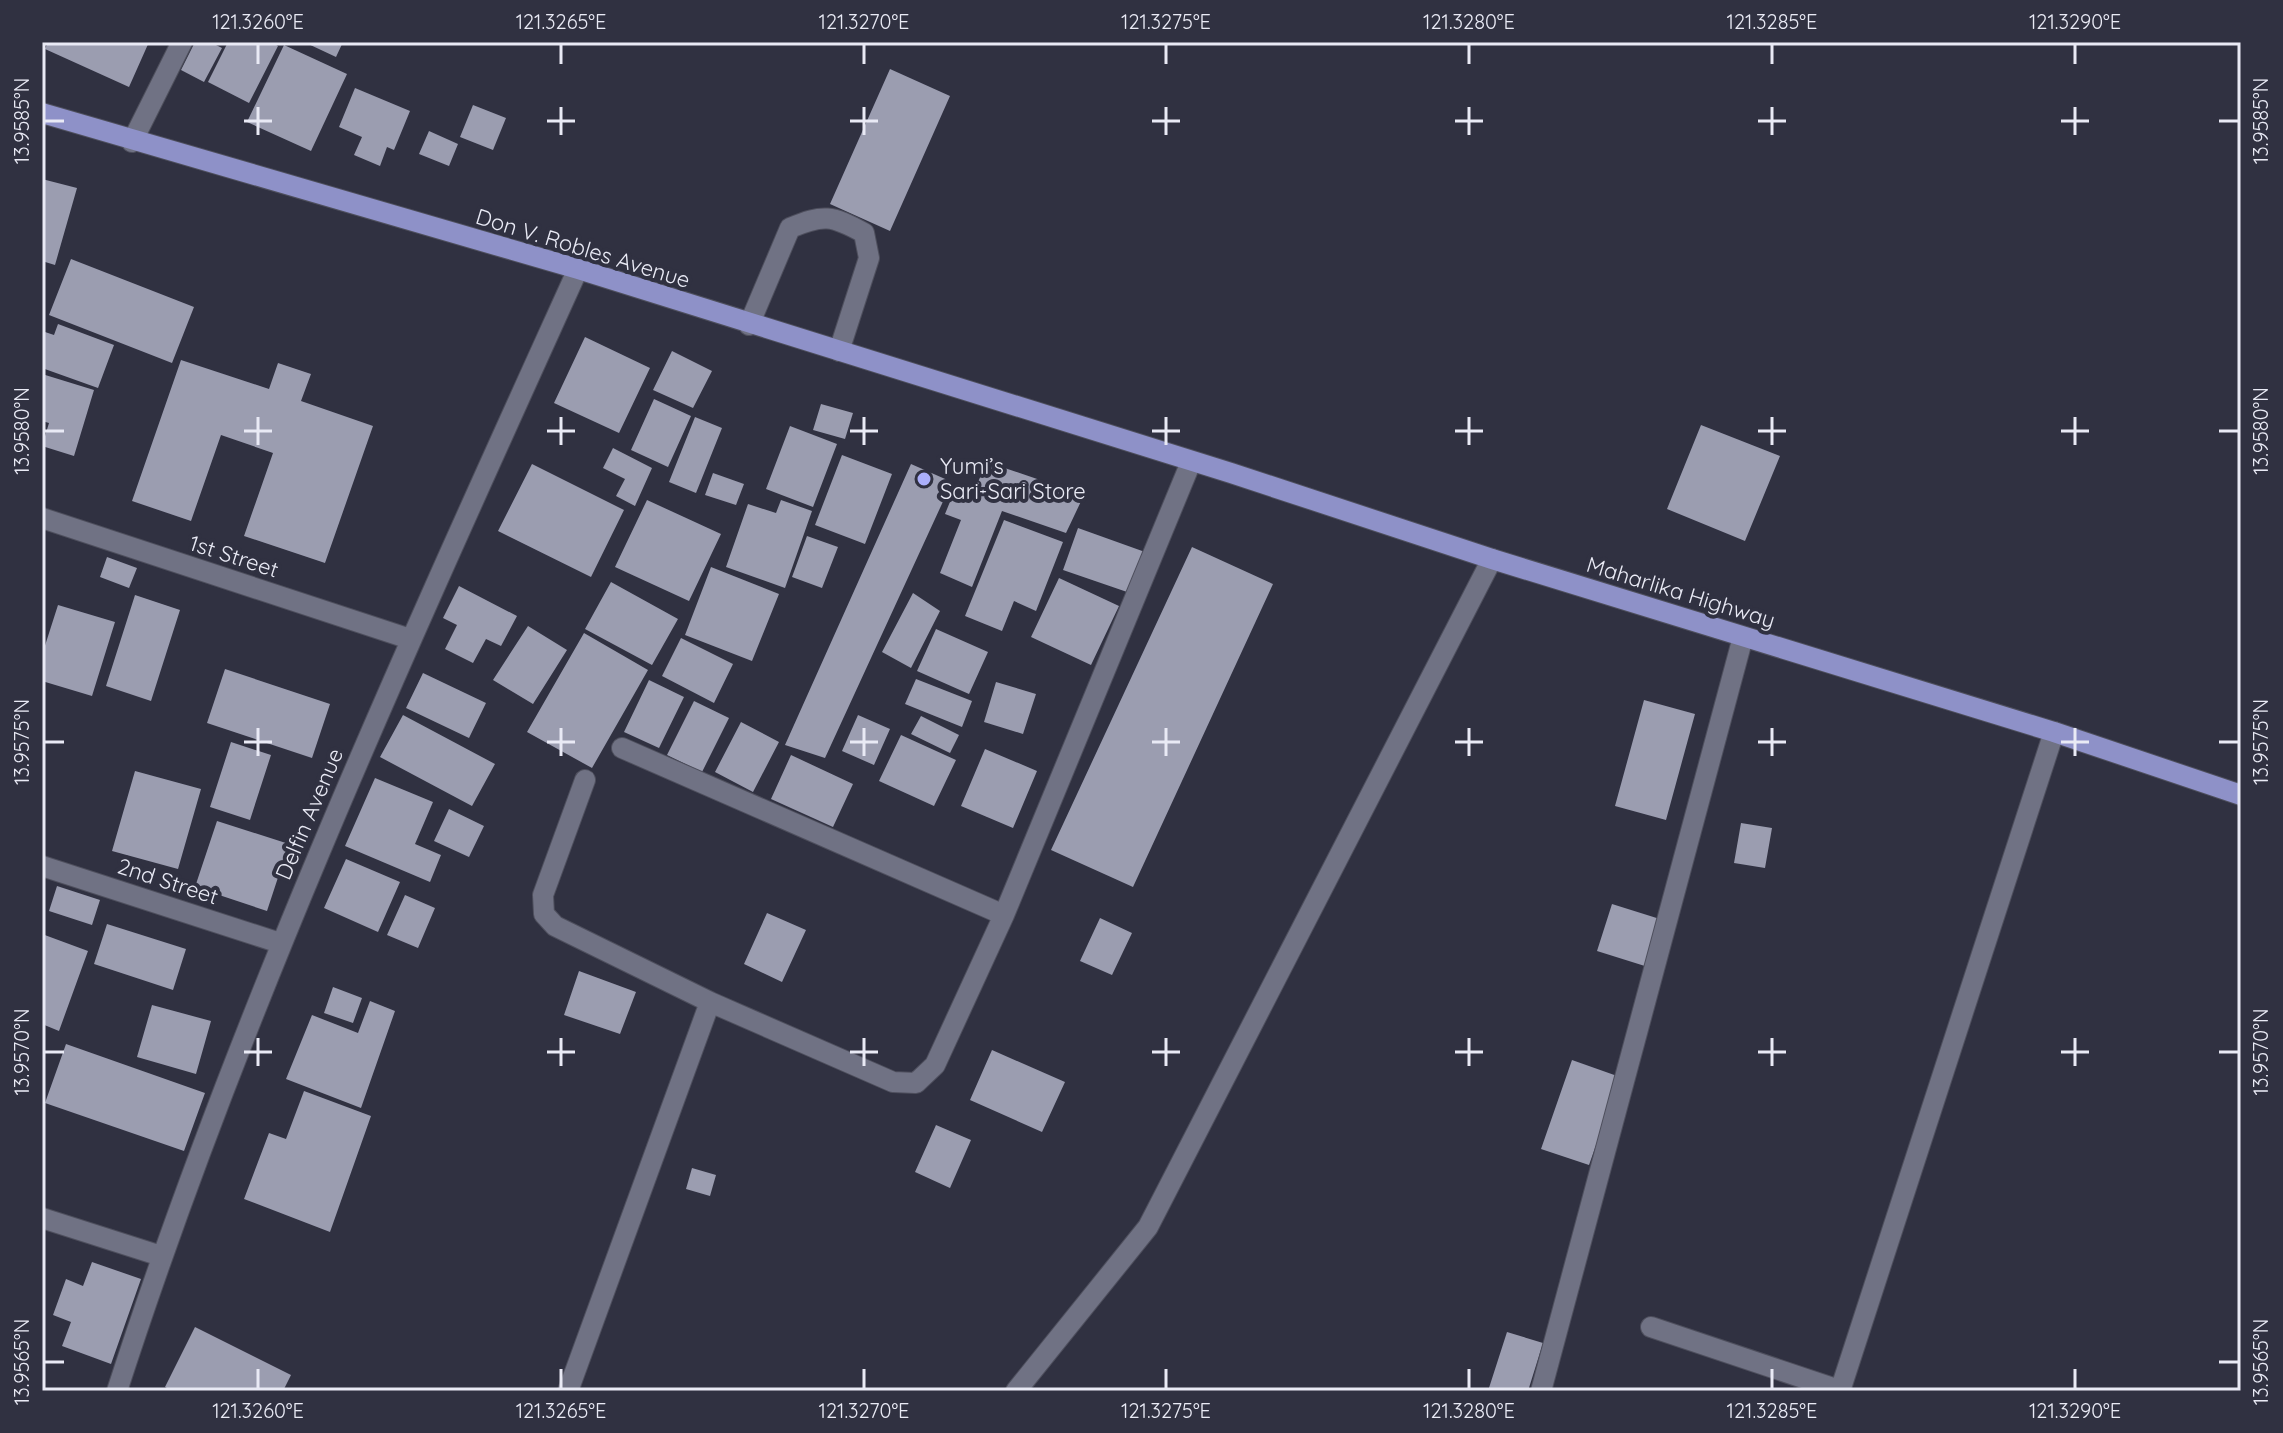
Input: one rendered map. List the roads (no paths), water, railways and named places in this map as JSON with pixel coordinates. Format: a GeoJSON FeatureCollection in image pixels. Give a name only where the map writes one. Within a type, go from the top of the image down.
{"type":"FeatureCollection","features":[{"type":"Feature","properties":{"kind":"main road","name":"Don V. Robles Avenue"},"geometry":{"type":"LineString","coordinates":[[42,113],[132,142],[578,269],[1108,435]]}},
{"type":"Feature","properties":{"kind":"main road","name":"Maharlika Highway"},"geometry":{"type":"LineString","coordinates":[[1108,435],[1492,559],[2054,732],[2241,795]]}},
{"type":"Feature","properties":{"kind":"street"},"geometry":{"type":"LineString","coordinates":[[132,142],[182,42]]}},
{"type":"Feature","properties":{"kind":"street"},"geometry":{"type":"LineString","coordinates":[[749,325],[790,228],[816,217],[839,219],[864,233],[869,258],[839,351]]}},
{"type":"Feature","properties":{"kind":"street","name":"Delfin Avenue"},"geometry":{"type":"LineString","coordinates":[[117,1391],[161,1256],[280,943],[410,639],[578,269]]}},
{"type":"Feature","properties":{"kind":"street"},"geometry":{"type":"LineString","coordinates":[[585,780],[543,895],[544,914],[555,926],[710,1002],[893,1082],[916,1083],[935,1065],[1004,915],[1191,462]]}},
{"type":"Feature","properties":{"kind":"street","name":"1st Street"},"geometry":{"type":"LineString","coordinates":[[42,518],[410,639]]}},
{"type":"Feature","properties":{"kind":"street"},"geometry":{"type":"LineString","coordinates":[[1016,1391],[1148,1227],[1492,559]]}},
{"type":"Feature","properties":{"kind":"street"},"geometry":{"type":"LineString","coordinates":[[1541,1391],[1743,637]]}},
{"type":"Feature","properties":{"kind":"street"},"geometry":{"type":"LineString","coordinates":[[1651,1327],[1841,1391],[2054,732]]}},
{"type":"Feature","properties":{"kind":"street"},"geometry":{"type":"LineString","coordinates":[[622,748],[1004,915]]}},
{"type":"Feature","properties":{"kind":"street","name":"2nd Street"},"geometry":{"type":"LineString","coordinates":[[42,866],[280,943]]}},
{"type":"Feature","properties":{"kind":"street"},"geometry":{"type":"LineString","coordinates":[[568,1391],[710,1002]]}},
{"type":"Feature","properties":{"kind":"street"},"geometry":{"type":"LineString","coordinates":[[42,1218],[161,1256]]}},
{"type":"Feature","properties":{"kind":"place","name":"Yumi’s Sari-Sari Store"},"geometry":{"type":"Point","coordinates":[924,479]}}]}
